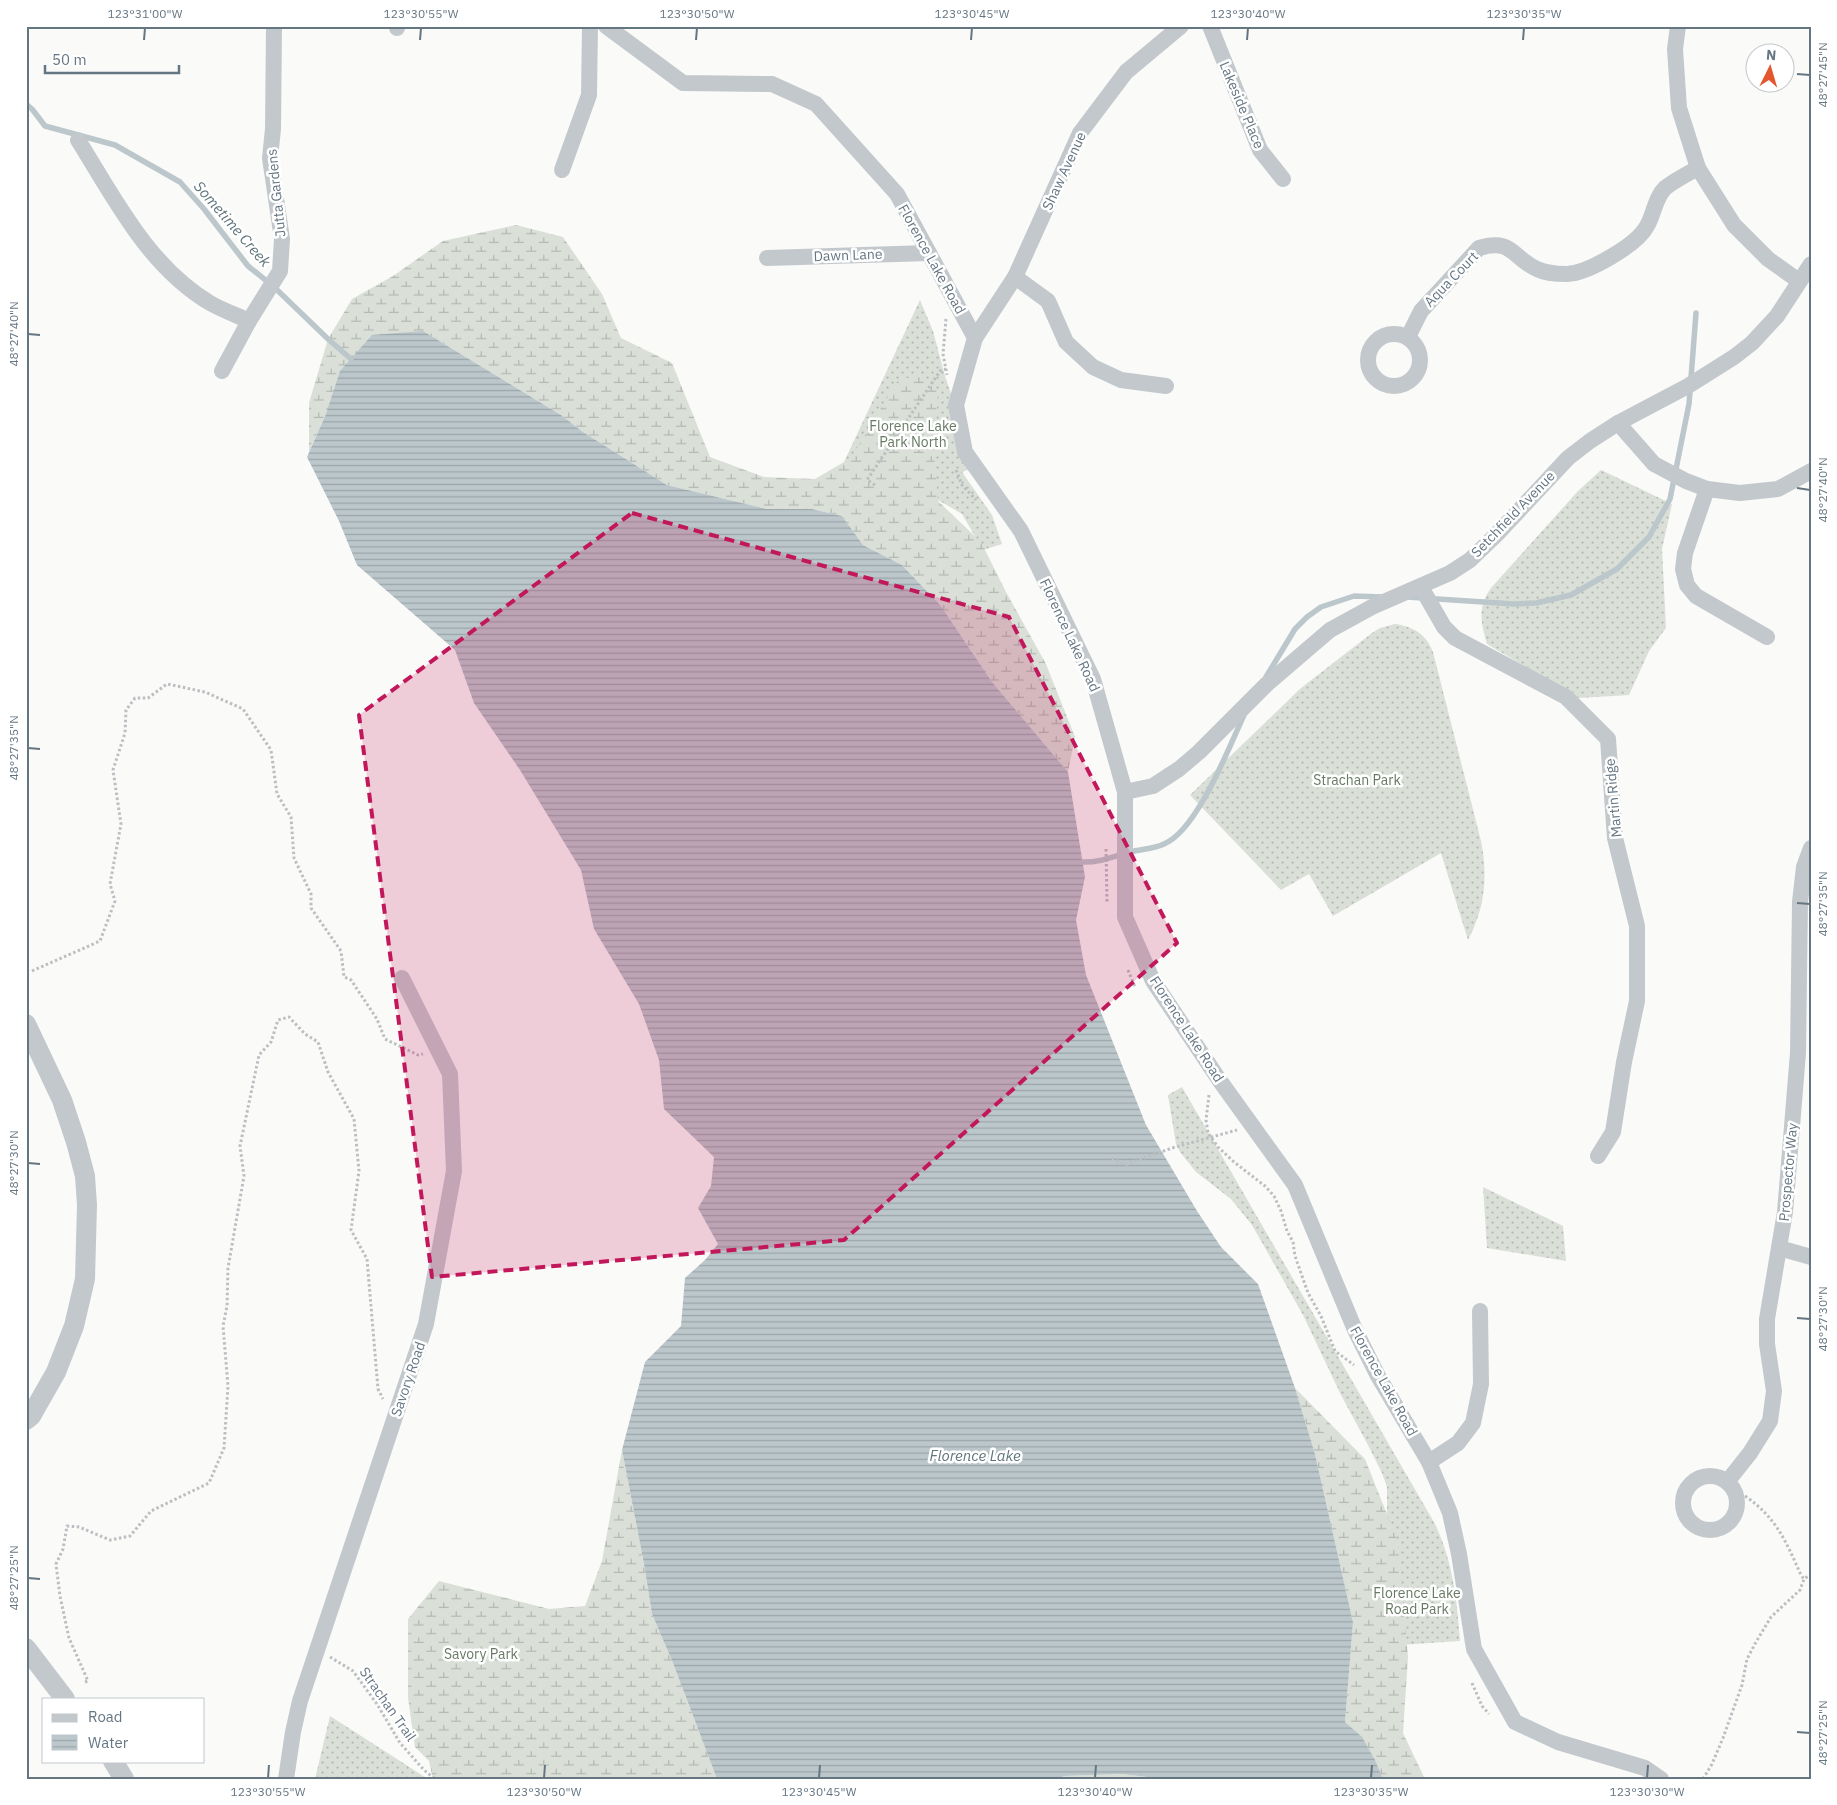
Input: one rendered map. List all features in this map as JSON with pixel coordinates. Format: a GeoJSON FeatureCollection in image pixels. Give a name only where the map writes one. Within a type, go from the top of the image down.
{"type":"FeatureCollection","features":[{"type":"Feature","properties":{"kind":"street","name":"Jutta Gardens"},"geometry":{"type":"LineString","coordinates":[[222,371],[249,321],[280,271],[282,239],[270,158],[273,129],[274,26]]}},
{"type":"Feature","properties":{"kind":"street"},"geometry":{"type":"LineString","coordinates":[[562,170],[590,95],[590,26]]}},
{"type":"Feature","properties":{"kind":"street","name":"Florence Lake Road"},"geometry":{"type":"LineString","coordinates":[[606,26],[683,83],[772,84],[816,104],[897,194],[975,338],[956,405],[965,452],[1022,531],[1093,679],[1125,792],[1125,917],[1153,981],[1250,1124],[1294,1185],[1355,1330],[1378,1376],[1429,1462],[1450,1513],[1459,1554],[1474,1649],[1515,1722],[1558,1742],[1644,1768],[1661,1779]]}},
{"type":"Feature","properties":{"kind":"street","name":"Shaw Avenue"},"geometry":{"type":"LineString","coordinates":[[975,338],[1015,277],[1080,133],[1126,72],[1181,26]]}},
{"type":"Feature","properties":{"kind":"street","name":"Lakeside Place"},"geometry":{"type":"LineString","coordinates":[[1210,26],[1260,150],[1283,179]]}},
{"type":"Feature","properties":{"kind":"street"},"geometry":{"type":"LineString","coordinates":[[1678,26],[1675,49],[1679,108],[1698,168],[1734,225],[1768,258],[1800,281]]}},
{"type":"Feature","properties":{"kind":"street"},"geometry":{"type":"LineString","coordinates":[[78,140],[144,244],[172,274],[210,302],[249,321]]}},
{"type":"Feature","properties":{"kind":"street","name":"Aqua Court"},"geometry":{"type":"LineString","coordinates":[[1408,336],[1421,311],[1479,248],[1489,245],[1509,248],[1536,269],[1550,273],[1566,274],[1586,269],[1637,239],[1650,221],[1657,199],[1664,189],[1698,168]]}},
{"type":"Feature","properties":{"kind":"street","name":"Dawn Lane"},"geometry":{"type":"LineString","coordinates":[[767,258],[929,253]]}},
{"type":"Feature","properties":{"kind":"street","name":"Setchfield Avenue"},"geometry":{"type":"LineString","coordinates":[[1125,792],[1153,786],[1179,769],[1199,752],[1267,684],[1330,630],[1372,606],[1421,587],[1450,573],[1470,560],[1568,458],[1590,441],[1618,423],[1688,386],[1734,357],[1752,343],[1777,316],[1811,264]]}},
{"type":"Feature","properties":{"kind":"street"},"geometry":{"type":"LineString","coordinates":[[1015,277],[1048,301],[1066,342],[1093,367],[1121,380],[1166,386]]}},
{"type":"Feature","properties":{"kind":"street"},"geometry":{"type":"LineString","coordinates":[[1618,423],[1654,464],[1686,481],[1707,489],[1740,493],[1778,489],[1811,472]]}},
{"type":"Feature","properties":{"kind":"street"},"geometry":{"type":"LineString","coordinates":[[1707,489],[1685,553],[1682,569],[1687,585],[1696,596],[1766,637]]}},
{"type":"Feature","properties":{"kind":"street","name":"Martin Ridge"},"geometry":{"type":"LineString","coordinates":[[1421,587],[1444,627],[1455,638],[1566,697],[1608,739],[1615,838],[1637,926],[1637,1001],[1624,1062],[1613,1132],[1598,1156]]}},
{"type":"Feature","properties":{"kind":"street","name":"Prospector Way"},"geometry":{"type":"LineString","coordinates":[[1727,1482],[1750,1454],[1770,1420],[1774,1391],[1767,1344],[1767,1319],[1785,1212],[1804,1053],[1800,902],[1804,867],[1811,848]]}},
{"type":"Feature","properties":{"kind":"street","name":"Savory Road"},"geometry":{"type":"LineString","coordinates":[[286,1779],[292,1732],[316,1650],[426,1324],[454,1171],[450,1074],[402,978]]}},
{"type":"Feature","properties":{"kind":"street"},"geometry":{"type":"LineString","coordinates":[[26,1024],[62,1100],[85,1176],[88,1205],[85,1279],[74,1326],[56,1372],[31,1416],[26,1420]]}},
{"type":"Feature","properties":{"kind":"street"},"geometry":{"type":"LineString","coordinates":[[1779,1248],[1811,1257]]}},
{"type":"Feature","properties":{"kind":"street"},"geometry":{"type":"LineString","coordinates":[[1429,1462],[1458,1443],[1473,1423],[1480,1384],[1480,1311]]}},
{"type":"Feature","properties":{"kind":"street"},"geometry":{"type":"LineString","coordinates":[[26,1648],[64,1698]]}},
{"type":"Feature","properties":{"kind":"street"},"geometry":{"type":"LineString","coordinates":[[115,1762],[124,1779]]}},
{"type":"Feature","properties":{"kind":"path"},"geometry":{"type":"LineString","coordinates":[[875,486],[866,480],[940,372],[946,369]]}},
{"type":"Feature","properties":{"kind":"path"},"geometry":{"type":"LineString","coordinates":[[32,971],[100,941],[116,901],[110,884],[121,824],[113,770],[125,733],[126,710],[135,698],[148,698],[167,684],[205,692],[243,709],[271,750],[277,794],[291,816],[294,858],[311,894],[312,908],[341,951],[344,977],[351,980],[357,988],[377,1019],[385,1039],[418,1055],[438,1051]]}},
{"type":"Feature","properties":{"kind":"path"},"geometry":{"type":"LineString","coordinates":[[85,1682],[88,1681],[69,1638],[60,1596],[56,1564],[63,1549],[67,1526],[79,1527],[110,1540],[130,1536],[151,1511],[209,1482],[224,1448],[228,1386],[223,1326],[227,1306],[228,1268],[244,1176],[240,1146],[259,1055],[271,1042],[278,1020],[289,1017],[305,1034],[318,1042],[328,1072],[354,1119],[359,1171],[350,1230],[367,1259],[378,1389],[394,1418]]}},
{"type":"Feature","properties":{"kind":"path"},"geometry":{"type":"LineString","coordinates":[[1112,1158],[1125,1165],[1172,1148],[1232,1133],[1250,1124]]}},
{"type":"Feature","properties":{"kind":"path"},"geometry":{"type":"LineString","coordinates":[[1745,1496],[1776,1525],[1804,1579]]}},
{"type":"Feature","properties":{"kind":"path"},"geometry":{"type":"LineString","coordinates":[[1703,1779],[1712,1764],[1723,1738],[1752,1650],[1771,1617],[1800,1590],[1804,1579],[1811,1574]]}},
{"type":"Feature","properties":{"kind":"path","name":"Strachan Trail"},"geometry":{"type":"LineString","coordinates":[[316,1650],[353,1671],[377,1704],[400,1743],[424,1770],[435,1779]]}},
{"type":"Feature","properties":{"kind":"highlighted area"},"geometry":{"type":"Polygon","coordinates":[[[632,513],[1009,617],[1177,943],[844,1240],[432,1277],[359,715],[632,513]]]}},
{"type":"Feature","properties":{"kind":"green space"},"geometry":{"type":"Polygon","coordinates":[[[516,225],[563,237],[602,294],[621,338],[672,363],[710,457],[764,477],[815,479],[851,458],[898,380],[922,375],[938,390],[934,454],[938,501],[981,542],[1046,664],[1075,737],[1068,772],[992,682],[941,606],[902,565],[863,545],[842,516],[812,509],[767,509],[667,485],[583,432],[561,415],[423,331],[326,414],[309,452],[309,403],[328,339],[352,299],[393,276],[443,241],[516,225]]]}},
{"type":"Feature","properties":{"kind":"green space","name":"Florence Lake Park North"},"geometry":{"type":"Polygon","coordinates":[[[920,300],[933,331],[945,376],[976,467],[962,472],[992,515],[1002,544],[983,550],[962,514],[926,493],[836,479],[920,300]]]}},
{"type":"Feature","properties":{"kind":"green space"},"geometry":{"type":"Polygon","coordinates":[[[1601,470],[1672,504],[1662,549],[1666,628],[1649,651],[1629,695],[1579,698],[1487,644],[1481,615],[1484,602],[1491,588],[1578,491],[1601,470]]]}},
{"type":"Feature","properties":{"kind":"green space","name":"Strachan Park"},"geometry":{"type":"Polygon","coordinates":[[[1395,624],[1414,629],[1427,640],[1433,652],[1481,841],[1484,892],[1474,928],[1468,940],[1441,853],[1333,916],[1309,874],[1281,890],[1190,795],[1301,688],[1372,633],[1380,628],[1395,624]]]}},
{"type":"Feature","properties":{"kind":"green space","name":"Florence Lake Road Park"},"geometry":{"type":"Polygon","coordinates":[[[1182,1087],[1435,1524],[1446,1553],[1453,1581],[1460,1641],[1369,1647],[1387,1510],[1387,1487],[1382,1473],[1341,1395],[1303,1315],[1252,1225],[1231,1199],[1196,1172],[1180,1152],[1176,1144],[1168,1095],[1182,1087]]]}},
{"type":"Feature","properties":{"kind":"green space"},"geometry":{"type":"Polygon","coordinates":[[[1483,1187],[1563,1226],[1566,1261],[1487,1248],[1483,1187]]]}},
{"type":"Feature","properties":{"kind":"green space"},"geometry":{"type":"Polygon","coordinates":[[[1295,1388],[1365,1459],[1398,1542],[1408,1657],[1403,1733],[1425,1779],[1383,1779],[1368,1748],[1345,1722],[1353,1622],[1315,1454],[1295,1388]]]}},
{"type":"Feature","properties":{"kind":"green space","name":"Savory Park"},"geometry":{"type":"Polygon","coordinates":[[[622,1450],[652,1614],[673,1663],[717,1779],[433,1779],[429,1761],[415,1747],[408,1698],[408,1619],[439,1581],[549,1609],[585,1606],[602,1561],[622,1450]]]}},
{"type":"Feature","properties":{"kind":"green space"},"geometry":{"type":"Polygon","coordinates":[[[330,1716],[428,1779],[315,1779],[330,1716]]]}},
{"type":"Feature","properties":{"kind":"green space"},"geometry":{"type":"Polygon","coordinates":[[[1122,1774],[1163,1779],[1058,1779],[1064,1776],[1122,1774]]]}},
{"type":"Feature","properties":{"kind":"water","name":"Florence Lake"},"geometry":{"type":"Polygon","coordinates":[[[423,331],[561,415],[583,432],[667,485],[767,509],[812,509],[842,516],[863,545],[902,565],[941,606],[992,682],[1068,772],[1085,877],[1076,920],[1086,975],[1146,1125],[1197,1211],[1221,1247],[1258,1284],[1295,1388],[1315,1454],[1353,1622],[1345,1722],[1362,1737],[1383,1779],[1163,1779],[1122,1774],[1064,1776],[1058,1779],[717,1779],[673,1663],[652,1614],[622,1450],[645,1362],[681,1326],[685,1278],[705,1260],[718,1244],[698,1208],[711,1186],[714,1157],[664,1109],[659,1060],[639,1004],[594,929],[581,870],[520,770],[474,703],[455,650],[357,565],[339,521],[307,457],[326,414],[340,371],[372,335],[423,331]]]}},
{"type":"Feature","properties":{"kind":"waterway","name":"Sometime Creek"},"geometry":{"type":"LineString","coordinates":[[26,104],[45,126],[115,145],[180,182],[204,209],[248,266],[273,286],[351,359]]}},
{"type":"Feature","properties":{"kind":"waterway"},"geometry":{"type":"LineString","coordinates":[[1407,597],[1514,604],[1536,603],[1571,595],[1617,569],[1649,537],[1670,499],[1689,404],[1696,313]]}},
{"type":"Feature","properties":{"kind":"waterway"},"geometry":{"type":"LineString","coordinates":[[1266,677],[1295,629],[1321,607],[1354,596],[1383,597]]}},
{"type":"Feature","properties":{"kind":"waterway"},"geometry":{"type":"LineString","coordinates":[[1082,862],[1100,860],[1156,847],[1176,836],[1188,823],[1211,787],[1244,715]]}}]}
